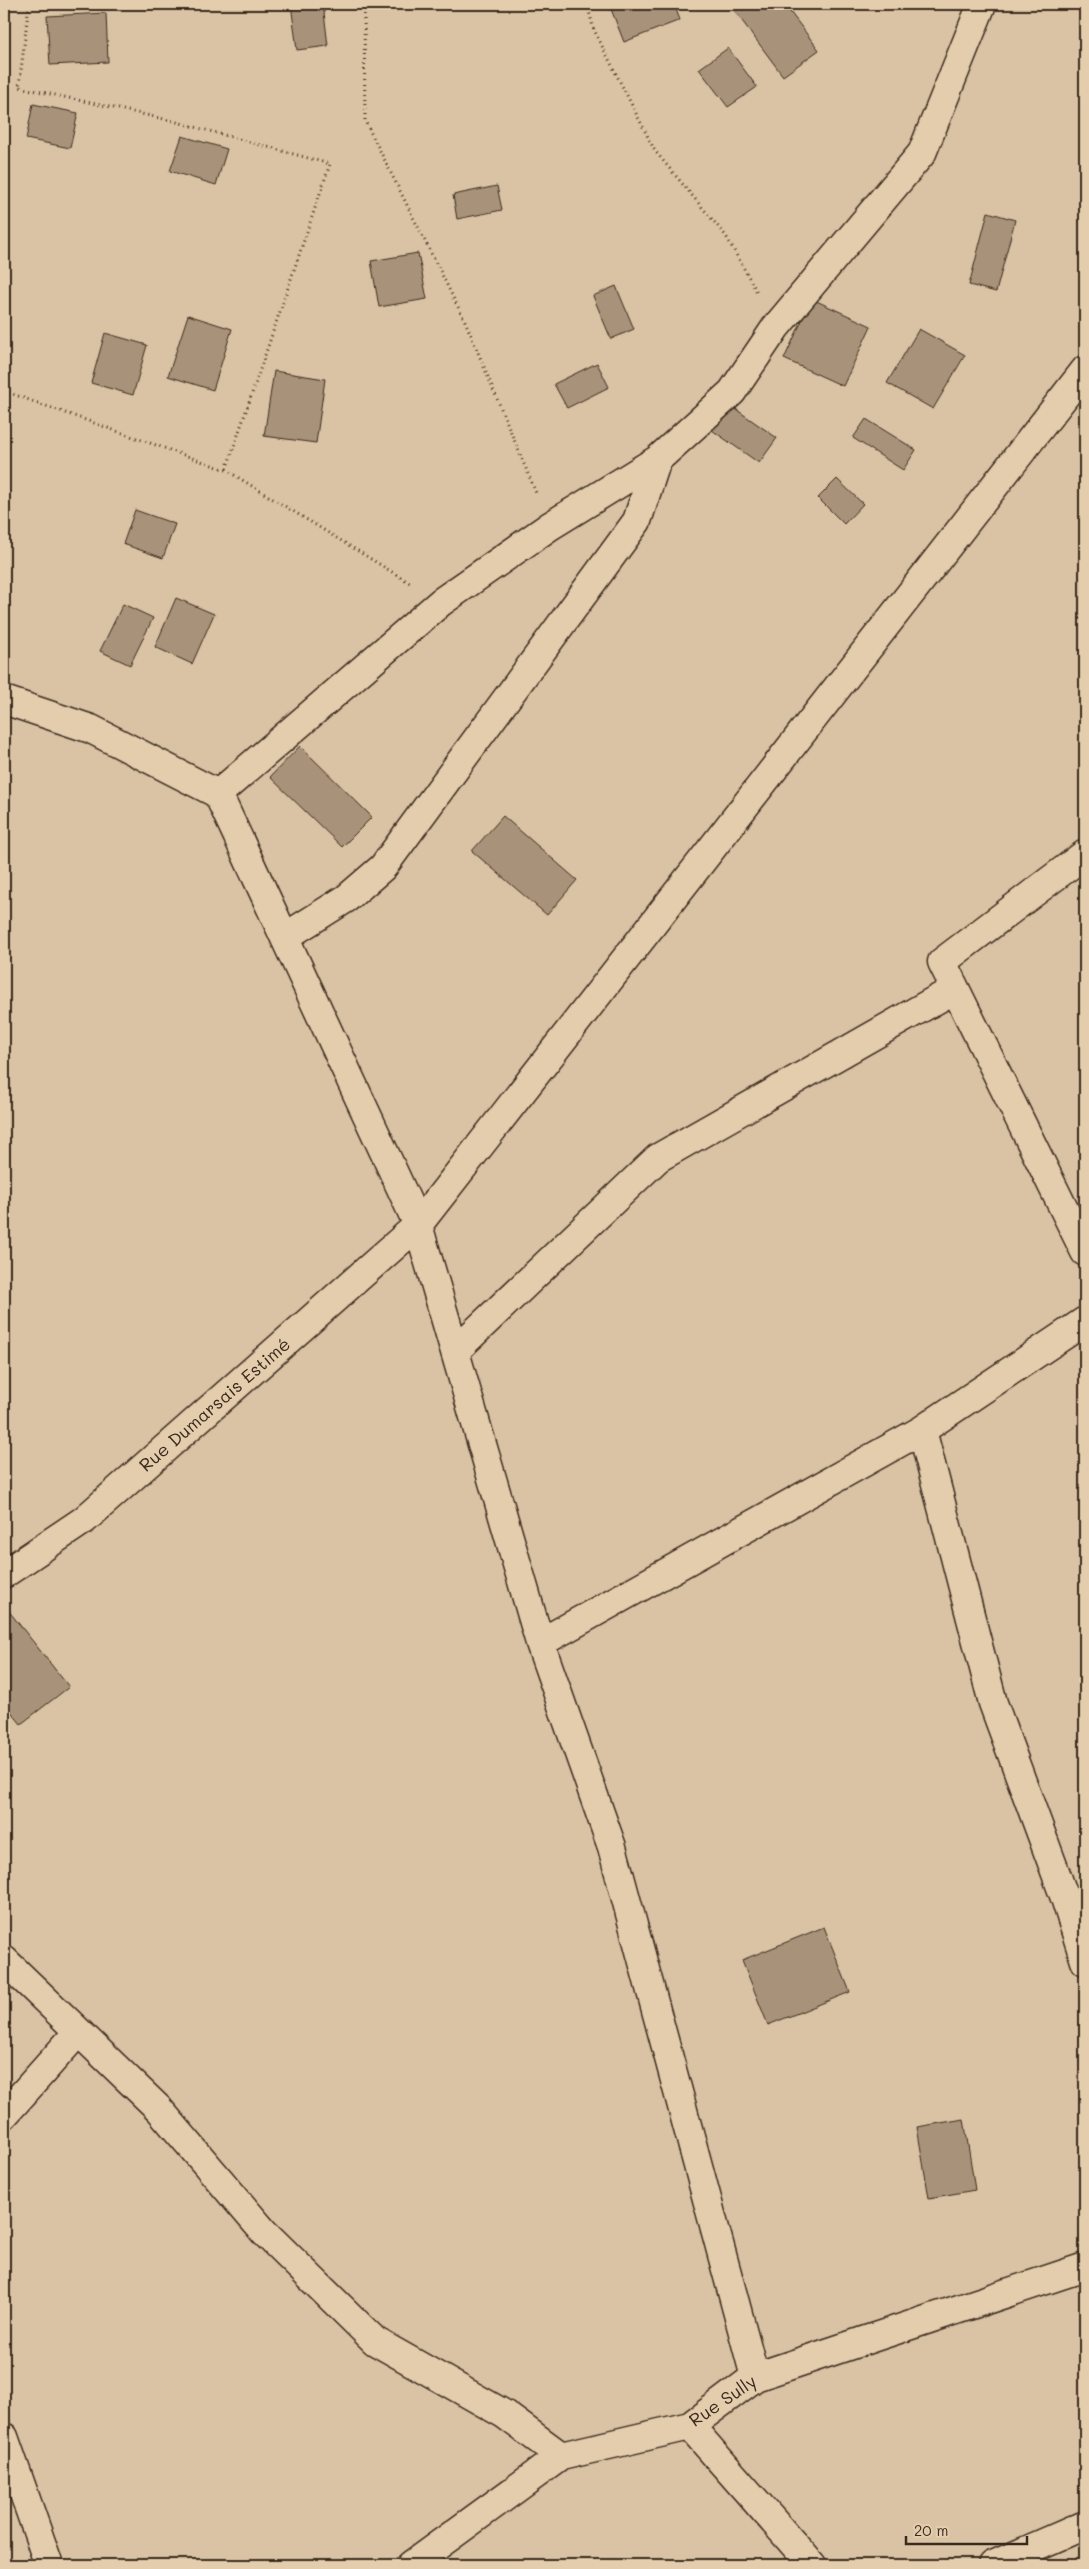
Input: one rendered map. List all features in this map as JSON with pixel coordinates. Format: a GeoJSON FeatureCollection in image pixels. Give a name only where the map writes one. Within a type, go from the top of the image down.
{"type":"FeatureCollection","features":[{"type":"Feature","properties":{"kind":"street"},"geometry":{"type":"LineString","coordinates":[[218,794],[441,602],[550,526],[657,460],[732,392],[776,328],[922,153],[982,4]]}},
{"type":"Feature","properties":{"kind":"street","name":"Rue Dumarsais Estimé"},"geometry":{"type":"LineString","coordinates":[[4,1574],[84,1520],[418,1226],[1085,370]]}},
{"type":"Feature","properties":{"kind":"street"},"geometry":{"type":"LineString","coordinates":[[285,937],[347,898],[383,867],[637,522],[657,460]]}},
{"type":"Feature","properties":{"kind":"street"},"geometry":{"type":"LineString","coordinates":[[4,700],[91,729],[218,794],[418,1226],[540,1643],[612,1846],[755,2377]]}},
{"type":"Feature","properties":{"kind":"street"},"geometry":{"type":"LineString","coordinates":[[1085,854],[942,962],[1085,1252]]}},
{"type":"Feature","properties":{"kind":"street"},"geometry":{"type":"LineString","coordinates":[[455,1351],[658,1158],[955,989]]}},
{"type":"Feature","properties":{"kind":"street"},"geometry":{"type":"LineString","coordinates":[[540,1643],[922,1430],[1085,1321]]}},
{"type":"Feature","properties":{"kind":"street"},"geometry":{"type":"LineString","coordinates":[[922,1430],[993,1703],[1066,1901],[1085,1961]]}},
{"type":"Feature","properties":{"kind":"street"},"geometry":{"type":"LineString","coordinates":[[4,1960],[159,2109],[264,2232],[375,2341],[504,2414],[561,2456]]}},
{"type":"Feature","properties":{"kind":"street"},"geometry":{"type":"LineString","coordinates":[[4,2115],[78,2032]]}},
{"type":"Feature","properties":{"kind":"street","name":"Rue Sully"},"geometry":{"type":"LineString","coordinates":[[411,2565],[561,2456],[690,2426],[755,2377],[1085,2266]]}},
{"type":"Feature","properties":{"kind":"street"},"geometry":{"type":"LineString","coordinates":[[690,2426],[812,2565]]}},
{"type":"Feature","properties":{"kind":"street"},"geometry":{"type":"LineString","coordinates":[[4,2437],[49,2565]]}},
{"type":"Feature","properties":{"kind":"street"},"geometry":{"type":"LineString","coordinates":[[993,2565],[1085,2525]]}},
{"type":"Feature","properties":{"kind":"path"},"geometry":{"type":"LineString","coordinates":[[29,4],[19,87],[173,121],[330,164],[226,470]]}},
{"type":"Feature","properties":{"kind":"path"},"geometry":{"type":"LineString","coordinates":[[364,4],[365,121],[465,321],[550,526]]}},
{"type":"Feature","properties":{"kind":"path"},"geometry":{"type":"LineString","coordinates":[[587,4],[594,30],[655,151],[726,236],[776,328]]}},
{"type":"Feature","properties":{"kind":"path"},"geometry":{"type":"LineString","coordinates":[[4,391],[226,470],[441,602]]}},
{"type":"Feature","properties":{"kind":"building"},"geometry":{"type":"Polygon","coordinates":[[[291,4],[323,4],[328,46],[297,50],[291,4]]]}},
{"type":"Feature","properties":{"kind":"building"},"geometry":{"type":"Polygon","coordinates":[[[609,4],[674,4],[680,20],[624,42],[609,4]]]}},
{"type":"Feature","properties":{"kind":"building"},"geometry":{"type":"Polygon","coordinates":[[[743,4],[784,4],[819,50],[783,76],[734,10],[743,4]]]}},
{"type":"Feature","properties":{"kind":"building"},"geometry":{"type":"Polygon","coordinates":[[[106,13],[108,62],[50,65],[47,16],[106,13]]]}},
{"type":"Feature","properties":{"kind":"building"},"geometry":{"type":"Polygon","coordinates":[[[728,48],[757,87],[728,107],[699,69],[728,48]]]}},
{"type":"Feature","properties":{"kind":"building"},"geometry":{"type":"Polygon","coordinates":[[[33,104],[78,113],[70,148],[26,139],[33,104]]]}},
{"type":"Feature","properties":{"kind":"building"},"geometry":{"type":"Polygon","coordinates":[[[182,136],[227,149],[216,185],[170,171],[182,136]]]}},
{"type":"Feature","properties":{"kind":"building"},"geometry":{"type":"Polygon","coordinates":[[[497,186],[502,210],[457,219],[453,195],[497,186]]]}},
{"type":"Feature","properties":{"kind":"building"},"geometry":{"type":"Polygon","coordinates":[[[988,212],[1015,220],[996,292],[969,285],[988,212]]]}},
{"type":"Feature","properties":{"kind":"building"},"geometry":{"type":"Polygon","coordinates":[[[418,253],[427,299],[379,307],[371,261],[418,253]]]}},
{"type":"Feature","properties":{"kind":"building"},"geometry":{"type":"Polygon","coordinates":[[[616,286],[634,329],[611,339],[593,296],[616,286]]]}},
{"type":"Feature","properties":{"kind":"building"},"geometry":{"type":"Polygon","coordinates":[[[812,299],[871,326],[843,386],[784,359],[812,299]]]}},
{"type":"Feature","properties":{"kind":"building"},"geometry":{"type":"Polygon","coordinates":[[[188,315],[232,329],[213,390],[168,376],[188,315]]]}},
{"type":"Feature","properties":{"kind":"building"},"geometry":{"type":"Polygon","coordinates":[[[919,329],[965,355],[933,409],[887,383],[919,329]]]}},
{"type":"Feature","properties":{"kind":"building"},"geometry":{"type":"Polygon","coordinates":[[[105,333],[147,345],[133,395],[91,383],[105,333]]]}},
{"type":"Feature","properties":{"kind":"building"},"geometry":{"type":"Polygon","coordinates":[[[597,363],[609,387],[567,408],[554,384],[597,363]]]}},
{"type":"Feature","properties":{"kind":"building"},"geometry":{"type":"Polygon","coordinates":[[[274,371],[325,379],[316,443],[264,436],[274,371]]]}},
{"type":"Feature","properties":{"kind":"building"},"geometry":{"type":"Polygon","coordinates":[[[727,403],[777,438],[759,463],[709,428],[727,403]]]}},
{"type":"Feature","properties":{"kind":"building"},"geometry":{"type":"Polygon","coordinates":[[[866,419],[916,450],[903,470],[853,438],[866,419]]]}},
{"type":"Feature","properties":{"kind":"building"},"geometry":{"type":"Polygon","coordinates":[[[837,479],[863,504],[844,524],[818,498],[837,479]]]}},
{"type":"Feature","properties":{"kind":"building"},"geometry":{"type":"Polygon","coordinates":[[[135,510],[175,524],[163,558],[123,544],[135,510]]]}},
{"type":"Feature","properties":{"kind":"building"},"geometry":{"type":"Polygon","coordinates":[[[176,598],[214,614],[192,664],[155,647],[176,598]]]}},
{"type":"Feature","properties":{"kind":"building"},"geometry":{"type":"Polygon","coordinates":[[[123,604],[153,618],[130,665],[100,651],[123,604]]]}},
{"type":"Feature","properties":{"kind":"building"},"geometry":{"type":"Polygon","coordinates":[[[300,746],[372,817],[342,847],[270,777],[300,746]]]}},
{"type":"Feature","properties":{"kind":"building"},"geometry":{"type":"Polygon","coordinates":[[[503,816],[577,880],[547,915],[472,851],[503,816]]]}},
{"type":"Feature","properties":{"kind":"building"},"geometry":{"type":"Polygon","coordinates":[[[4,1605],[69,1687],[21,1724],[4,1703],[4,1605]]]}},
{"type":"Feature","properties":{"kind":"building"},"geometry":{"type":"Polygon","coordinates":[[[824,1927],[850,1992],[768,2025],[742,1960],[824,1927]]]}},
{"type":"Feature","properties":{"kind":"building"},"geometry":{"type":"Polygon","coordinates":[[[964,2119],[975,2190],[929,2198],[917,2127],[964,2119]]]}}]}
